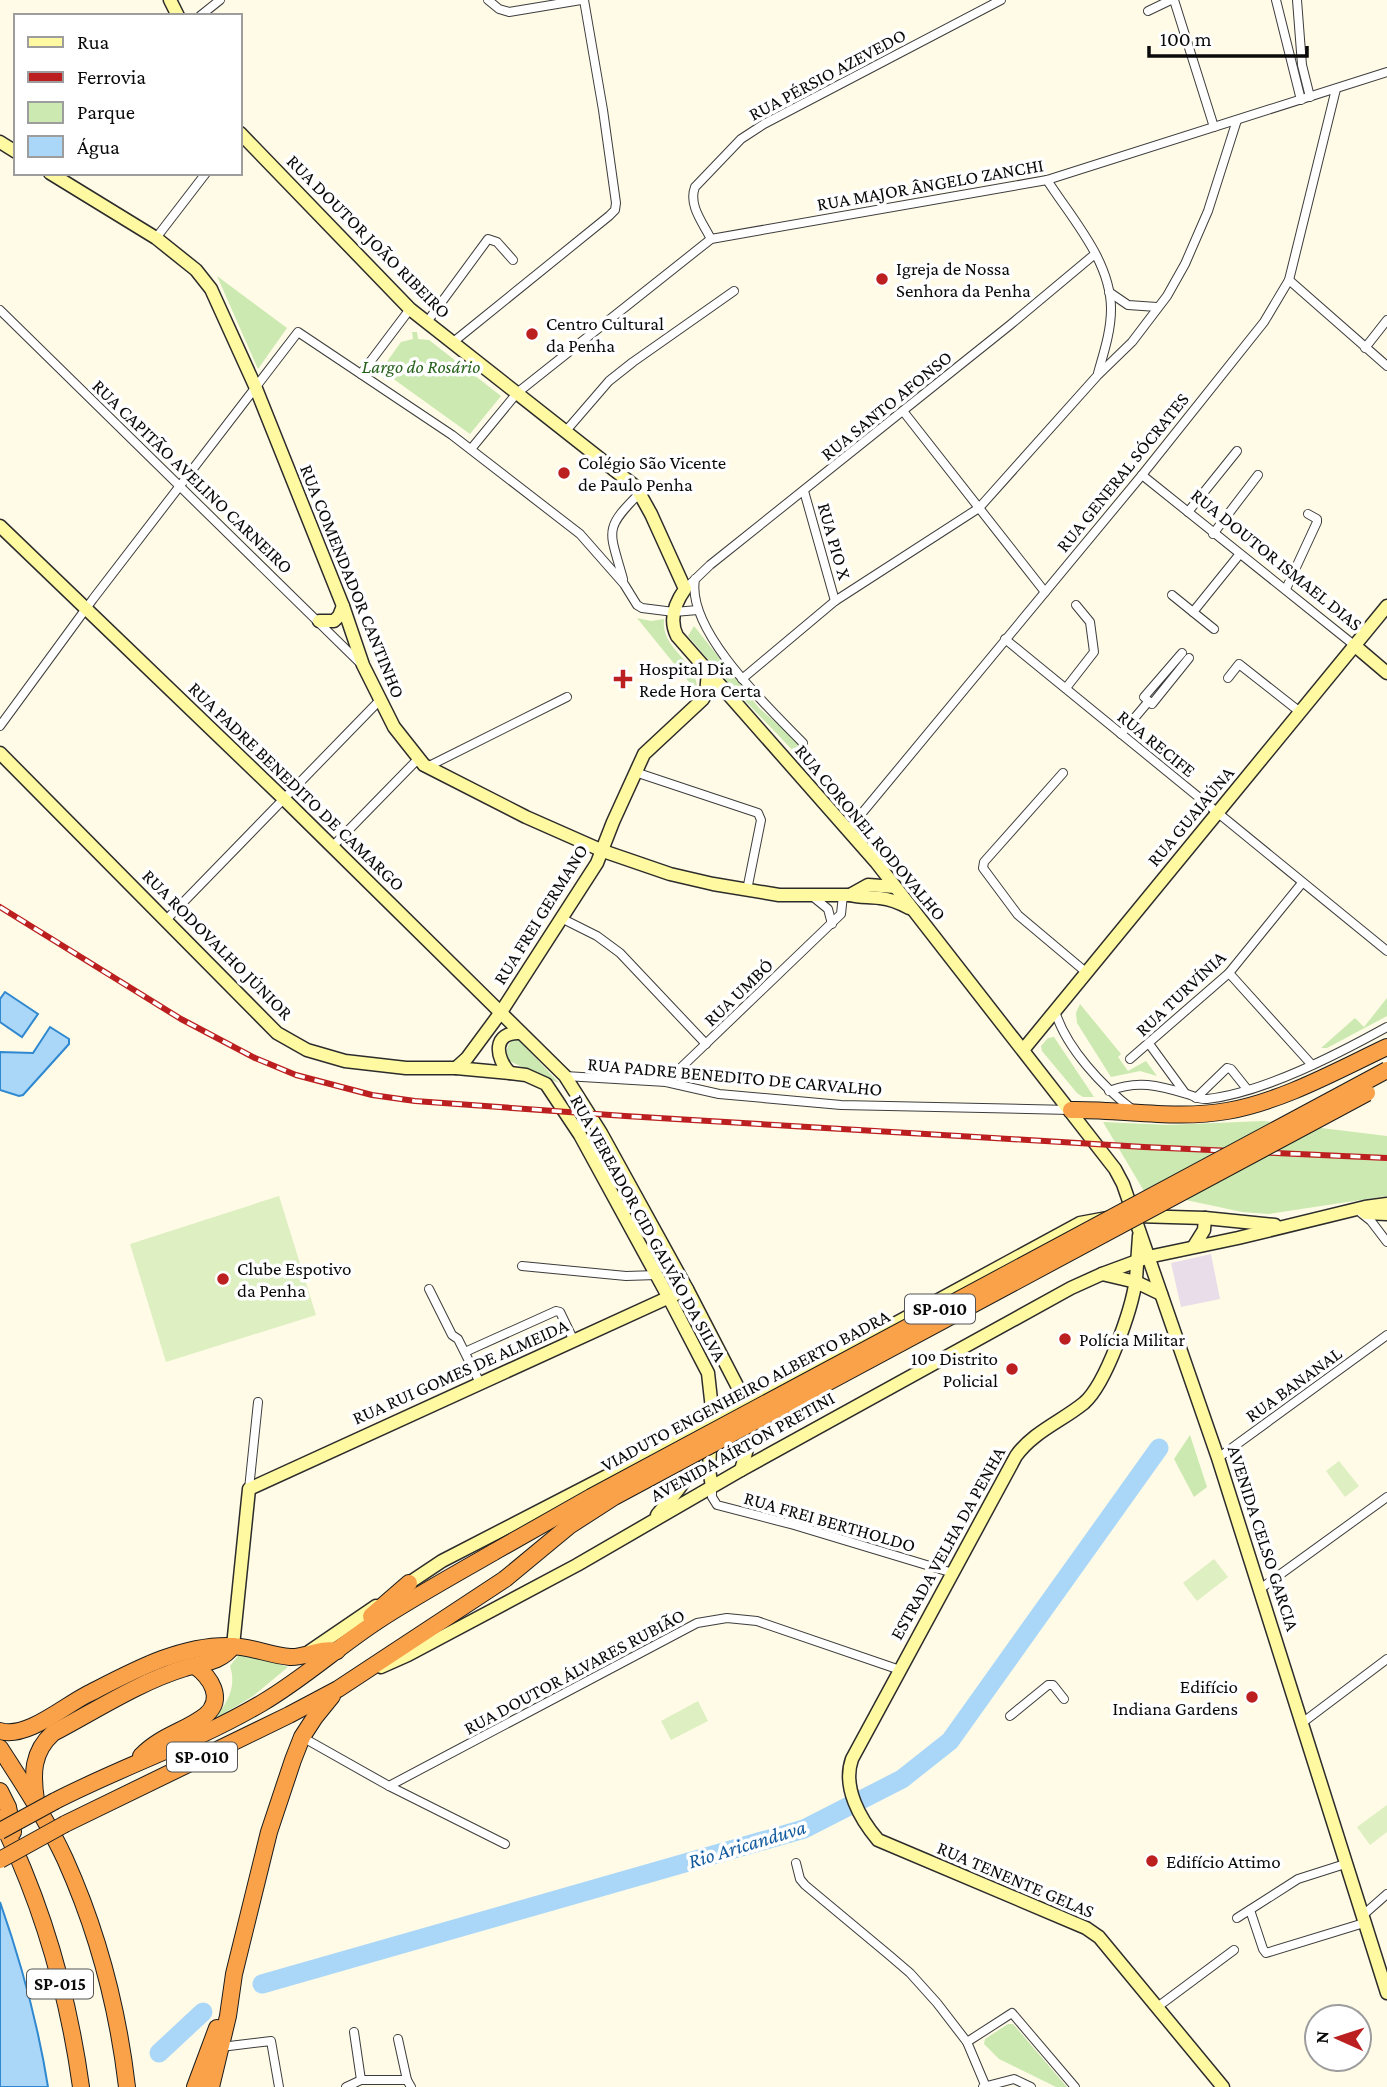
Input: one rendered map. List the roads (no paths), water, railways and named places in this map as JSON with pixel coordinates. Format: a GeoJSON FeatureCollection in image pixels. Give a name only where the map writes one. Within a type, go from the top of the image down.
{"type":"FeatureCollection","features":[{"type":"Feature","properties":{"kind":"highway"},"geometry":{"type":"LineString","coordinates":[[1071,1110],[1166,1114],[1227,1111],[1312,1083],[1387,1047]]}},
{"type":"Feature","properties":{"kind":"highway","name":"VIADUTO ENGENHEIRO ALBERTO BADRA"},"geometry":{"type":"LineString","coordinates":[[369,1627],[615,1484],[1387,1070]]}},
{"type":"Feature","properties":{"kind":"highway","name":"VIADUTO ENGENHEIRO ALBERTO BADRA"},"geometry":{"type":"LineString","coordinates":[[505,1579],[569,1526],[614,1497],[1387,1082]]}},
{"type":"Feature","properties":{"kind":"highway","name":"AVENIDA AÍRTON PRETINI"},"geometry":{"type":"LineString","coordinates":[[0,1860],[65,1824],[338,1689],[505,1579]]}},
{"type":"Feature","properties":{"kind":"highway"},"geometry":{"type":"LineString","coordinates":[[369,1627],[371,1617],[409,1583]]}},
{"type":"Feature","properties":{"kind":"highway","name":"SP-010"},"geometry":{"type":"LineString","coordinates":[[0,1831],[133,1763],[223,1725],[295,1682],[369,1627]]}},
{"type":"Feature","properties":{"kind":"highway"},"geometry":{"type":"LineString","coordinates":[[37,1806],[33,1769],[43,1743],[53,1733],[178,1671],[221,1658],[228,1654],[233,1646]]}},
{"type":"Feature","properties":{"kind":"highway"},"geometry":{"type":"LineString","coordinates":[[0,1731],[13,1733],[29,1727],[86,1695],[170,1656],[202,1647],[233,1646],[291,1657],[328,1649],[337,1651]]}},
{"type":"Feature","properties":{"kind":"highway"},"geometry":{"type":"LineString","coordinates":[[133,1763],[156,1742],[206,1715],[213,1705],[213,1682],[195,1666]]}},
{"type":"Feature","properties":{"kind":"highway"},"geometry":{"type":"LineString","coordinates":[[211,2087],[221,2047],[228,1998],[269,1832],[302,1737],[338,1689]]}},
{"type":"Feature","properties":{"kind":"highway"},"geometry":{"type":"LineString","coordinates":[[0,1748],[37,1806],[64,1858],[94,1935],[111,1998],[127,2087]]}},
{"type":"Feature","properties":{"kind":"highway"},"geometry":{"type":"LineString","coordinates":[[0,1791],[12,1822],[13,1845]]}},
{"type":"Feature","properties":{"kind":"highway","name":"SP-015"},"geometry":{"type":"LineString","coordinates":[[0,1818],[31,1884],[46,1926],[76,2054],[81,2087]]}},
{"type":"Feature","properties":{"kind":"highway"},"geometry":{"type":"LineString","coordinates":[[195,2087],[228,1998]]}},
{"type":"Feature","properties":{"kind":"highway"},"geometry":{"type":"LineString","coordinates":[[121,2087],[124,2065]]}},
{"type":"Feature","properties":{"kind":"main road","name":"RUA DOUTOR JOÃO RIBEIRO"},"geometry":{"type":"LineString","coordinates":[[242,134],[410,309],[629,480],[640,493]]}},
{"type":"Feature","properties":{"kind":"main road","name":"RUA COMENDADOR CANTINHO"},"geometry":{"type":"LineString","coordinates":[[53,175],[156,238],[196,270],[211,289],[255,386],[379,701],[394,727],[423,763],[526,817],[603,851],[670,874],[779,895],[879,897],[895,901],[912,910]]}},
{"type":"Feature","properties":{"kind":"main road"},"geometry":{"type":"LineString","coordinates":[[640,493],[685,589],[674,612]]}},
{"type":"Feature","properties":{"kind":"main road","name":"RUA PADRE BENEDITO DE CAMARGO"},"geometry":{"type":"LineString","coordinates":[[1,528],[284,799],[565,1076]]}},
{"type":"Feature","properties":{"kind":"main road"},"geometry":{"type":"LineString","coordinates":[[319,621],[334,621],[343,606]]}},
{"type":"Feature","properties":{"kind":"main road","name":"RUA GUAIAÚNA"},"geometry":{"type":"LineString","coordinates":[[1023,1050],[1387,606]]}},
{"type":"Feature","properties":{"kind":"main road","name":"RUA CORONEL RODOVALHO"},"geometry":{"type":"LineString","coordinates":[[674,612],[673,624],[677,636],[848,830],[1071,1110]]}},
{"type":"Feature","properties":{"kind":"main road","name":"RUA DOUTOR ISMAEL DIAS"},"geometry":{"type":"LineString","coordinates":[[1354,645],[1387,673]]}},
{"type":"Feature","properties":{"kind":"main road","name":"RUA FREI GERMANO"},"geometry":{"type":"LineString","coordinates":[[456,1068],[467,1058],[501,1012],[563,919],[603,851],[635,772],[650,746],[703,699],[708,671]]}},
{"type":"Feature","properties":{"kind":"main road","name":"RUA RODOVALHO JÚNIOR"},"geometry":{"type":"LineString","coordinates":[[0,753],[277,1033],[307,1050],[345,1061],[406,1068],[456,1068]]}},
{"type":"Feature","properties":{"kind":"main road","name":"RUA COMENDADOR CANTINHO"},"geometry":{"type":"LineString","coordinates":[[847,895],[868,885],[895,887]]}},
{"type":"Feature","properties":{"kind":"main road"},"geometry":{"type":"LineString","coordinates":[[510,1073],[500,1061],[499,1048],[505,1036],[513,1032],[521,1033]]}},
{"type":"Feature","properties":{"kind":"main road","name":"RUA VEREADOR CID GALVÃO DA SILVA"},"geometry":{"type":"LineString","coordinates":[[456,1068],[510,1073],[546,1084],[580,1135],[708,1373],[711,1422],[709,1469],[712,1486]]}},
{"type":"Feature","properties":{"kind":"main road","name":"RUA VEREADOR CID GALVÃO DA SILVA"},"geometry":{"type":"LineString","coordinates":[[565,1076],[601,1133],[687,1289],[746,1404],[751,1435],[741,1470]]}},
{"type":"Feature","properties":{"kind":"main road"},"geometry":{"type":"LineString","coordinates":[[1071,1110],[1115,1169],[1134,1216]]}},
{"type":"Feature","properties":{"kind":"main road"},"geometry":{"type":"LineString","coordinates":[[1289,1224],[1387,1204]]}},
{"type":"Feature","properties":{"kind":"main road"},"geometry":{"type":"LineString","coordinates":[[1348,1212],[1387,1214]]}},
{"type":"Feature","properties":{"kind":"main road","name":"AVENIDA AÍRTON PRETINI"},"geometry":{"type":"LineString","coordinates":[[305,1654],[442,1561],[746,1404],[1080,1223],[1093,1219],[1134,1216],[1289,1224]]}},
{"type":"Feature","properties":{"kind":"main road","name":"ESTRADA VELHA DA PENHA"},"geometry":{"type":"LineString","coordinates":[[863,1818],[849,1788],[847,1777],[852,1759],[900,1670],[1022,1447],[1084,1403],[1096,1391],[1128,1312],[1143,1259],[1134,1216]]}},
{"type":"Feature","properties":{"kind":"main road"},"geometry":{"type":"LineString","coordinates":[[1194,1246],[1204,1230],[1205,1218]]}},
{"type":"Feature","properties":{"kind":"main road","name":"AVENIDA AÍRTON PRETINI"},"geometry":{"type":"LineString","coordinates":[[358,1675],[408,1655],[577,1565],[712,1486],[1071,1288],[1143,1259],[1289,1224]]}},
{"type":"Feature","properties":{"kind":"main road","name":"AVENIDA CELSO GARCIA"},"geometry":{"type":"LineString","coordinates":[[1143,1259],[1161,1294],[1218,1458],[1387,1993]]}},
{"type":"Feature","properties":{"kind":"main road"},"geometry":{"type":"LineString","coordinates":[[1102,1274],[1136,1282],[1161,1294]]}},
{"type":"Feature","properties":{"kind":"main road","name":"RUA RUI GOMES DE ALMEIDA"},"geometry":{"type":"LineString","coordinates":[[249,1489],[687,1289]]}},
{"type":"Feature","properties":{"kind":"main road"},"geometry":{"type":"LineString","coordinates":[[653,1521],[693,1466],[693,1452],[678,1439]]}},
{"type":"Feature","properties":{"kind":"main road"},"geometry":{"type":"LineString","coordinates":[[233,1646],[249,1489]]}},
{"type":"Feature","properties":{"kind":"main road","name":"RUA TENENTE GELAS"},"geometry":{"type":"LineString","coordinates":[[863,1818],[878,1840],[1086,1928],[1099,1937],[1223,2087]]}},
{"type":"Feature","properties":{"kind":"street"},"geometry":{"type":"LineString","coordinates":[[202,14],[220,0]]}},
{"type":"Feature","properties":{"kind":"street"},"geometry":{"type":"LineString","coordinates":[[452,343],[609,216],[615,210],[616,203],[603,110],[582,0],[509,12],[499,9],[488,0]]}},
{"type":"Feature","properties":{"kind":"street","name":"RUA PÉRSIO AZEVEDO"},"geometry":{"type":"LineString","coordinates":[[711,239],[694,205],[692,195],[695,187],[741,139],[776,117],[1001,0]]}},
{"type":"Feature","properties":{"kind":"street"},"geometry":{"type":"LineString","coordinates":[[1148,11],[1173,0],[1214,127]]}},
{"type":"Feature","properties":{"kind":"street"},"geometry":{"type":"LineString","coordinates":[[1276,0],[1306,99]]}},
{"type":"Feature","properties":{"kind":"street"},"geometry":{"type":"LineString","coordinates":[[1297,0],[1306,99]]}},
{"type":"Feature","properties":{"kind":"street","name":"RUA MAJOR ÂNGELO ZANCHI"},"geometry":{"type":"LineString","coordinates":[[517,393],[711,239],[1047,180],[1387,72]]}},
{"type":"Feature","properties":{"kind":"street","name":"RUA GENERAL SÓCRATES"},"geometry":{"type":"LineString","coordinates":[[848,830],[1142,475],[1264,322],[1289,280],[1336,89]]}},
{"type":"Feature","properties":{"kind":"street"},"geometry":{"type":"LineString","coordinates":[[742,679],[835,601],[979,508],[1097,376],[1132,342],[1167,296],[1185,264],[1208,211],[1237,120]]}},
{"type":"Feature","properties":{"kind":"street"},"geometry":{"type":"LineString","coordinates":[[156,238],[204,175]]}},
{"type":"Feature","properties":{"kind":"street"},"geometry":{"type":"LineString","coordinates":[[1047,180],[1095,254],[1105,275],[1111,308],[1109,334],[1097,376]]}},
{"type":"Feature","properties":{"kind":"street"},"geometry":{"type":"LineString","coordinates":[[426,322],[488,239],[496,242],[513,260]]}},
{"type":"Feature","properties":{"kind":"street","name":"RUA SANTO AFONSO"},"geometry":{"type":"LineString","coordinates":[[685,589],[1095,254]]}},
{"type":"Feature","properties":{"kind":"street"},"geometry":{"type":"LineString","coordinates":[[1289,280],[1387,366]]}},
{"type":"Feature","properties":{"kind":"street"},"geometry":{"type":"LineString","coordinates":[[565,432],[609,381],[734,291]]}},
{"type":"Feature","properties":{"kind":"street"},"geometry":{"type":"LineString","coordinates":[[1109,292],[1128,305],[1157,307]]}},
{"type":"Feature","properties":{"kind":"street"},"geometry":{"type":"LineString","coordinates":[[361,373],[410,309]]}},
{"type":"Feature","properties":{"kind":"street","name":"RUA CAPITÃO AVELINO CARNEIRO"},"geometry":{"type":"LineString","coordinates":[[0,310],[363,665]]}},
{"type":"Feature","properties":{"kind":"street"},"geometry":{"type":"LineString","coordinates":[[1365,348],[1387,320]]}},
{"type":"Feature","properties":{"kind":"street"},"geometry":{"type":"LineString","coordinates":[[0,726],[85,609],[297,332],[471,449],[580,534],[624,584],[637,605],[674,612],[698,610]]}},
{"type":"Feature","properties":{"kind":"street"},"geometry":{"type":"LineString","coordinates":[[471,449],[517,393]]}},
{"type":"Feature","properties":{"kind":"street"},"geometry":{"type":"LineString","coordinates":[[903,411],[1045,592]]}},
{"type":"Feature","properties":{"kind":"street"},"geometry":{"type":"LineString","coordinates":[[1188,512],[1237,451]]}},
{"type":"Feature","properties":{"kind":"street","name":"RUA DOUTOR ISMAEL DIAS"},"geometry":{"type":"LineString","coordinates":[[1142,475],[1354,645]]}},
{"type":"Feature","properties":{"kind":"street"},"geometry":{"type":"LineString","coordinates":[[1213,534],[1258,475]]}},
{"type":"Feature","properties":{"kind":"street","name":"RUA PIO X"},"geometry":{"type":"LineString","coordinates":[[804,491],[835,601]]}},
{"type":"Feature","properties":{"kind":"street"},"geometry":{"type":"LineString","coordinates":[[624,584],[611,536],[612,528],[620,512],[640,493]]}},
{"type":"Feature","properties":{"kind":"street"},"geometry":{"type":"LineString","coordinates":[[1286,589],[1317,522],[1317,519],[1308,514]]}},
{"type":"Feature","properties":{"kind":"street"},"geometry":{"type":"LineString","coordinates":[[1193,612],[1239,555]]}},
{"type":"Feature","properties":{"kind":"street"},"geometry":{"type":"LineString","coordinates":[[680,576],[695,579],[694,594],[698,610],[722,653],[742,679],[803,743]]}},
{"type":"Feature","properties":{"kind":"street"},"geometry":{"type":"LineString","coordinates":[[1171,595],[1214,629]]}},
{"type":"Feature","properties":{"kind":"street"},"geometry":{"type":"LineString","coordinates":[[1066,688],[1094,652],[1090,622],[1076,605]]}},
{"type":"Feature","properties":{"kind":"street","name":"RUA RECIFE"},"geometry":{"type":"LineString","coordinates":[[1005,639],[1387,951]]}},
{"type":"Feature","properties":{"kind":"street"},"geometry":{"type":"LineString","coordinates":[[1121,734],[1148,702],[1144,697],[1185,655]]}},
{"type":"Feature","properties":{"kind":"street"},"geometry":{"type":"LineString","coordinates":[[1228,678],[1240,664],[1300,712]]}},
{"type":"Feature","properties":{"kind":"street"},"geometry":{"type":"LineString","coordinates":[[332,847],[423,763],[567,697]]}},
{"type":"Feature","properties":{"kind":"street"},"geometry":{"type":"LineString","coordinates":[[166,920],[379,701]]}},
{"type":"Feature","properties":{"kind":"street"},"geometry":{"type":"LineString","coordinates":[[635,772],[758,814],[761,820],[747,890]]}},
{"type":"Feature","properties":{"kind":"street"},"geometry":{"type":"LineString","coordinates":[[1063,773],[984,862],[983,868],[1018,915],[1087,973]]}},
{"type":"Feature","properties":{"kind":"street","name":"RUA TURVÍNIA"},"geometry":{"type":"LineString","coordinates":[[1130,1059],[1150,1045],[1229,973],[1302,883]]}},
{"type":"Feature","properties":{"kind":"street","name":"RUA UMBÓ"},"geometry":{"type":"LineString","coordinates":[[666,1082],[832,924],[841,914],[847,895]]}},
{"type":"Feature","properties":{"kind":"street"},"geometry":{"type":"LineString","coordinates":[[812,897],[828,909],[832,924]]}},
{"type":"Feature","properties":{"kind":"street"},"geometry":{"type":"LineString","coordinates":[[563,919],[603,940],[620,953],[706,1044]]}},
{"type":"Feature","properties":{"kind":"street"},"geometry":{"type":"LineString","coordinates":[[1229,973],[1312,1065]]}},
{"type":"Feature","properties":{"kind":"street"},"geometry":{"type":"LineString","coordinates":[[1055,1011],[1060,1029],[1108,1091],[1135,1111]]}},
{"type":"Feature","properties":{"kind":"street"},"geometry":{"type":"LineString","coordinates":[[1047,1022],[1060,1029]]}},
{"type":"Feature","properties":{"kind":"street"},"geometry":{"type":"LineString","coordinates":[[1108,1091],[1127,1084],[1141,1084],[1209,1099],[1247,1089],[1312,1065],[1387,1027]]}},
{"type":"Feature","properties":{"kind":"street"},"geometry":{"type":"LineString","coordinates":[[1150,1045],[1185,1093]]}},
{"type":"Feature","properties":{"kind":"street"},"geometry":{"type":"LineString","coordinates":[[1196,1098],[1227,1069],[1231,1069],[1247,1089]]}},
{"type":"Feature","properties":{"kind":"street","name":"RUA PADRE BENEDITO DE CARVALHO"},"geometry":{"type":"LineString","coordinates":[[565,1076],[666,1082],[719,1094],[841,1105],[1071,1110]]}},
{"type":"Feature","properties":{"kind":"street"},"geometry":{"type":"LineString","coordinates":[[1361,1213],[1371,1221],[1387,1242]]}},
{"type":"Feature","properties":{"kind":"street"},"geometry":{"type":"LineString","coordinates":[[522,1266],[626,1276],[657,1275]]}},
{"type":"Feature","properties":{"kind":"street"},"geometry":{"type":"LineString","coordinates":[[429,1289],[480,1383]]}},
{"type":"Feature","properties":{"kind":"street"},"geometry":{"type":"LineString","coordinates":[[465,1352],[556,1311],[560,1312],[574,1341]]}},
{"type":"Feature","properties":{"kind":"street","name":"RUA BANANAL"},"geometry":{"type":"LineString","coordinates":[[1218,1458],[1387,1335]]}},
{"type":"Feature","properties":{"kind":"street"},"geometry":{"type":"LineString","coordinates":[[249,1489],[258,1402]]}},
{"type":"Feature","properties":{"kind":"street","name":"RUA FREI BERTHOLDO"},"geometry":{"type":"LineString","coordinates":[[712,1486],[712,1497],[717,1504],[953,1573]]}},
{"type":"Feature","properties":{"kind":"street"},"geometry":{"type":"LineString","coordinates":[[1260,1590],[1387,1497]]}},
{"type":"Feature","properties":{"kind":"street","name":"RUA DOUTOR ÁLVARES RUBIÃO"},"geometry":{"type":"LineString","coordinates":[[389,1786],[697,1623],[727,1618],[757,1621],[900,1670]]}},
{"type":"Feature","properties":{"kind":"street"},"geometry":{"type":"LineString","coordinates":[[1302,1723],[1387,1660]]}},
{"type":"Feature","properties":{"kind":"street"},"geometry":{"type":"LineString","coordinates":[[1010,1716],[1048,1685],[1053,1685],[1064,1699]]}},
{"type":"Feature","properties":{"kind":"street"},"geometry":{"type":"LineString","coordinates":[[302,1737],[389,1786],[505,1844]]}},
{"type":"Feature","properties":{"kind":"street"},"geometry":{"type":"LineString","coordinates":[[796,1863],[805,1885],[910,1973],[967,2042],[985,2087],[1014,2080],[1031,2087]]}},
{"type":"Feature","properties":{"kind":"street"},"geometry":{"type":"LineString","coordinates":[[1237,1918],[1306,1875],[1345,1864]]}},
{"type":"Feature","properties":{"kind":"street"},"geometry":{"type":"LineString","coordinates":[[1250,1910],[1263,1949],[1269,1953],[1363,1919],[1387,1894]]}},
{"type":"Feature","properties":{"kind":"street"},"geometry":{"type":"LineString","coordinates":[[1156,2008],[1234,1950]]}},
{"type":"Feature","properties":{"kind":"street"},"geometry":{"type":"LineString","coordinates":[[967,2042],[1012,2013],[1075,2087]]}},
{"type":"Feature","properties":{"kind":"street"},"geometry":{"type":"LineString","coordinates":[[354,2032],[361,2080]]}},
{"type":"Feature","properties":{"kind":"street"},"geometry":{"type":"LineString","coordinates":[[346,2087],[361,2080],[409,2084],[398,2039]]}},
{"type":"Feature","properties":{"kind":"street"},"geometry":{"type":"LineString","coordinates":[[221,2047],[271,2042],[279,2087]]}},
{"type":"Feature","properties":{"kind":"water"},"geometry":{"type":"Polygon","coordinates":[[[5,992],[38,1014],[22,1037],[0,1022],[0,999],[5,992]]]}},
{"type":"Feature","properties":{"kind":"water"},"geometry":{"type":"Polygon","coordinates":[[[50,1027],[69,1039],[69,1044],[23,1095],[0,1090],[0,1052],[33,1053],[50,1027]]]}},
{"type":"Feature","properties":{"kind":"water"},"geometry":{"type":"Polygon","coordinates":[[[0,1902],[28,1993],[48,2087],[0,2087],[0,1902]]]}},
{"type":"Feature","properties":{"kind":"waterway","name":"Rio Aricanduva"},"geometry":{"type":"LineString","coordinates":[[262,1984],[804,1829],[902,1779],[950,1741],[1159,1448]]}},
{"type":"Feature","properties":{"kind":"waterway","name":"Rio Aricanduva"},"geometry":{"type":"LineString","coordinates":[[159,2053],[203,2012]]}},
{"type":"Feature","properties":{"kind":"railway"},"geometry":{"type":"LineString","coordinates":[[0,907],[181,1019],[255,1058],[296,1075],[372,1095],[415,1101],[625,1116],[1144,1147],[1387,1158]]}},
{"type":"Feature","properties":{"kind":"place","name":"Igreja de Nossa Senhora da Penha"},"geometry":{"type":"Point","coordinates":[882,279]}},
{"type":"Feature","properties":{"kind":"place","name":"Centro Cultural da Penha"},"geometry":{"type":"Point","coordinates":[532,334]}},
{"type":"Feature","properties":{"kind":"place","name":"Colégio São Vicente de Paulo Penha"},"geometry":{"type":"Point","coordinates":[564,473]}},
{"type":"Feature","properties":{"kind":"place","name":"Hospital Dia Rede Hora Certa"},"geometry":{"type":"Point","coordinates":[623,679]}},
{"type":"Feature","properties":{"kind":"place","name":"Clube Espotivo da Penha"},"geometry":{"type":"Point","coordinates":[223,1279]}},
{"type":"Feature","properties":{"kind":"place","name":"Polícia Militar"},"geometry":{"type":"Point","coordinates":[1065,1339]}},
{"type":"Feature","properties":{"kind":"place","name":"10º Distrito Policial"},"geometry":{"type":"Point","coordinates":[1012,1369]}},
{"type":"Feature","properties":{"kind":"place","name":"Edifício Indiana Gardens"},"geometry":{"type":"Point","coordinates":[1252,1697]}},
{"type":"Feature","properties":{"kind":"place","name":"Edifício Attimo"},"geometry":{"type":"Point","coordinates":[1152,1861]}},
{"type":"Feature","properties":{"kind":"park label","name":"Largo do Rosário"},"geometry":{"type":"Point","coordinates":[421,366]}}]}
